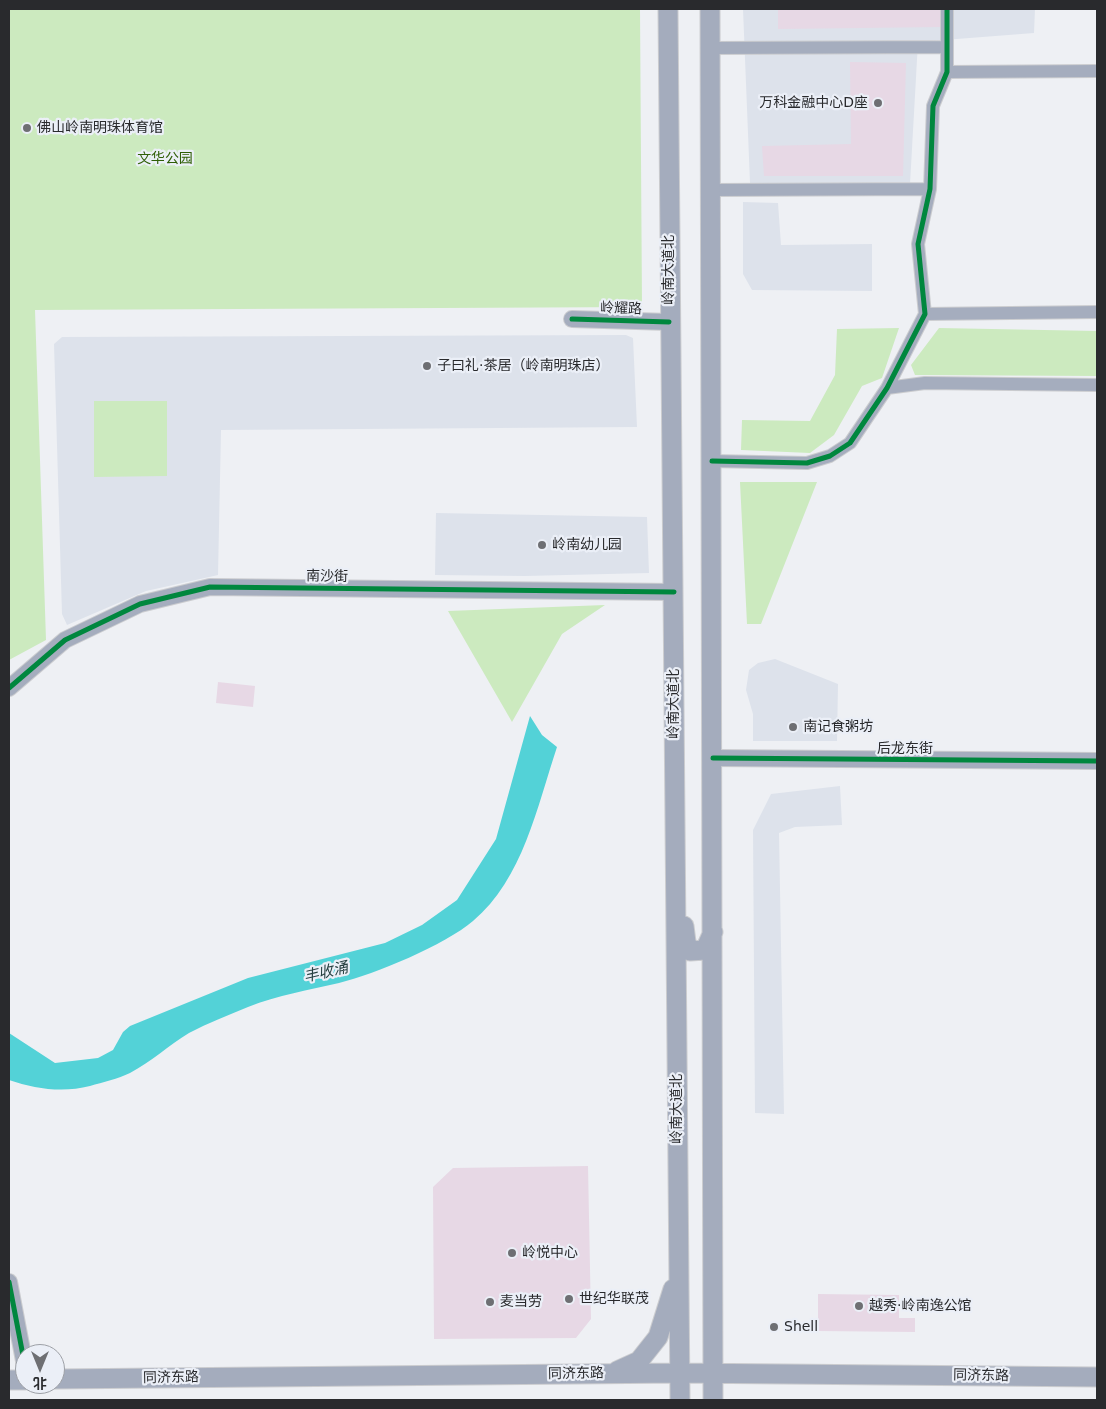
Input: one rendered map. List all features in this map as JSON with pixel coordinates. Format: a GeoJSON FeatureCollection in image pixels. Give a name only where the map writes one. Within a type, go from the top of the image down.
{"type":"FeatureCollection","features":[{"type":"Feature","properties":{"kind":"main road","name":"岭南大道北"},"geometry":{"type":"LineString","coordinates":[[668,9],[669,322],[674,592],[680,1400]]}},
{"type":"Feature","properties":{"kind":"main road"},"geometry":{"type":"LineString","coordinates":[[710,9],[713,1400]]}},
{"type":"Feature","properties":{"kind":"main road"},"geometry":{"type":"LineString","coordinates":[[676,864],[685,888],[685,932],[690,951],[705,950],[713,931]]}},
{"type":"Feature","properties":{"kind":"main road"},"geometry":{"type":"LineString","coordinates":[[611,1374],[639,1361],[658,1337],[678,1272]]}},
{"type":"Feature","properties":{"kind":"main road","name":"同济东路"},"geometry":{"type":"LineString","coordinates":[[65,1379],[679,1373],[1097,1377]]}},
{"type":"Feature","properties":{"kind":"street"},"geometry":{"type":"LineString","coordinates":[[712,461],[807,463],[830,456],[850,443],[887,388],[925,314],[918,244],[930,188],[933,106],[947,72],[947,9]]}},
{"type":"Feature","properties":{"kind":"street"},"geometry":{"type":"LineString","coordinates":[[710,48],[947,47]]}},
{"type":"Feature","properties":{"kind":"street"},"geometry":{"type":"LineString","coordinates":[[947,72],[1097,71]]}},
{"type":"Feature","properties":{"kind":"street"},"geometry":{"type":"LineString","coordinates":[[711,190],[930,188]]}},
{"type":"Feature","properties":{"kind":"street"},"geometry":{"type":"LineString","coordinates":[[925,314],[1097,312]]}},
{"type":"Feature","properties":{"kind":"street","name":"岭耀路"},"geometry":{"type":"LineString","coordinates":[[572,319],[669,322]]}},
{"type":"Feature","properties":{"kind":"street"},"geometry":{"type":"LineString","coordinates":[[887,388],[925,383],[1097,385]]}},
{"type":"Feature","properties":{"kind":"street","name":"南沙街"},"geometry":{"type":"LineString","coordinates":[[9,690],[66,640],[140,604],[210,587],[674,592]]}},
{"type":"Feature","properties":{"kind":"street","name":"后龙东街"},"geometry":{"type":"LineString","coordinates":[[713,758],[1097,761]]}},
{"type":"Feature","properties":{"kind":"street"},"geometry":{"type":"LineString","coordinates":[[9,1282],[21,1344]]}},
{"type":"Feature","properties":{"kind":"shaded area"},"geometry":{"type":"Polygon","coordinates":[[[743,9],[1035,9],[1034,33],[918,42],[910,184],[750,183],[743,9]]]}},
{"type":"Feature","properties":{"kind":"shaded area"},"geometry":{"type":"Polygon","coordinates":[[[743,202],[778,203],[781,245],[872,244],[872,291],[752,290],[743,274],[743,202]]]}},
{"type":"Feature","properties":{"kind":"shaded area"},"geometry":{"type":"Polygon","coordinates":[[[626,335],[633,338],[637,427],[221,430],[218,575],[146,591],[67,625],[62,614],[54,344],[62,337],[626,335]]]}},
{"type":"Feature","properties":{"kind":"shaded area","name":"岭南幼儿园"},"geometry":{"type":"Polygon","coordinates":[[[436,513],[647,517],[649,573],[525,576],[435,575],[436,513]]]}},
{"type":"Feature","properties":{"kind":"shaded area"},"geometry":{"type":"Polygon","coordinates":[[[775,659],[838,684],[837,741],[753,741],[753,714],[746,690],[749,670],[758,663],[775,659]]]}},
{"type":"Feature","properties":{"kind":"shaded area"},"geometry":{"type":"Polygon","coordinates":[[[840,786],[842,825],[795,827],[779,833],[784,1114],[755,1113],[753,830],[771,794],[840,786]]]}},
{"type":"Feature","properties":{"kind":"green space","name":"文华公园"},"geometry":{"type":"Polygon","coordinates":[[[9,9],[640,9],[642,307],[35,310],[46,640],[9,660],[9,9]]]}},
{"type":"Feature","properties":{"kind":"green space"},"geometry":{"type":"Polygon","coordinates":[[[899,328],[882,378],[862,386],[834,435],[810,453],[741,450],[742,420],[810,421],[835,375],[837,329],[899,328]]]}},
{"type":"Feature","properties":{"kind":"green space"},"geometry":{"type":"Polygon","coordinates":[[[939,328],[1097,331],[1097,376],[915,375],[911,365],[939,328]]]}},
{"type":"Feature","properties":{"kind":"green space"},"geometry":{"type":"Polygon","coordinates":[[[94,401],[167,401],[167,476],[94,477],[94,401]]]}},
{"type":"Feature","properties":{"kind":"green space"},"geometry":{"type":"Polygon","coordinates":[[[740,482],[817,482],[761,624],[747,624],[740,482]]]}},
{"type":"Feature","properties":{"kind":"green space"},"geometry":{"type":"Polygon","coordinates":[[[605,605],[562,634],[512,722],[448,611],[605,605]]]}},
{"type":"Feature","properties":{"kind":"water","name":"丰收涌"},"geometry":{"type":"Polygon","coordinates":[[[530,716],[542,735],[557,747],[535,817],[516,863],[504,885],[490,904],[461,930],[428,949],[371,973],[339,983],[271,999],[218,1019],[189,1033],[138,1069],[115,1079],[80,1088],[59,1090],[29,1086],[9,1080],[9,1033],[55,1063],[98,1058],[113,1050],[123,1032],[130,1026],[248,978],[385,943],[422,925],[457,900],[496,839],[530,716]]]}},
{"type":"Feature","properties":{"kind":"building"},"geometry":{"type":"Polygon","coordinates":[[[778,9],[943,9],[943,27],[778,29],[778,9]]]}},
{"type":"Feature","properties":{"kind":"building","name":"万科金融中心D座"},"geometry":{"type":"Polygon","coordinates":[[[850,62],[906,63],[903,176],[764,176],[762,146],[851,144],[850,62]]]}},
{"type":"Feature","properties":{"kind":"building"},"geometry":{"type":"Polygon","coordinates":[[[218,682],[255,686],[253,707],[216,703],[218,682]]]}},
{"type":"Feature","properties":{"kind":"building","name":"岭悦中心"},"geometry":{"type":"Polygon","coordinates":[[[588,1166],[591,1319],[576,1338],[434,1339],[433,1187],[453,1168],[588,1166]]]}},
{"type":"Feature","properties":{"kind":"building","name":"越秀·岭南逸公馆"},"geometry":{"type":"Polygon","coordinates":[[[818,1294],[899,1295],[899,1318],[915,1318],[915,1332],[818,1331],[818,1294]]]}},
{"type":"Feature","properties":{"kind":"cycle path"},"geometry":{"type":"LineString","coordinates":[[712,461],[807,463],[830,456],[850,443],[887,388],[925,314],[918,244],[930,189],[933,106],[947,72],[947,9]]}},
{"type":"Feature","properties":{"kind":"cycle path"},"geometry":{"type":"LineString","coordinates":[[572,319],[669,322]]}},
{"type":"Feature","properties":{"kind":"cycle path"},"geometry":{"type":"LineString","coordinates":[[9,688],[65,640],[140,604],[210,587],[674,592]]}},
{"type":"Feature","properties":{"kind":"cycle path"},"geometry":{"type":"LineString","coordinates":[[713,758],[1097,761]]}},
{"type":"Feature","properties":{"kind":"cycle path"},"geometry":{"type":"LineString","coordinates":[[9,1282],[21,1344]]}},
{"type":"Feature","properties":{"kind":"place","name":"万科金融中心D座"},"geometry":{"type":"Point","coordinates":[878,103]}},
{"type":"Feature","properties":{"kind":"place","name":"佛山岭南明珠体育馆"},"geometry":{"type":"Point","coordinates":[27,128]}},
{"type":"Feature","properties":{"kind":"place","name":"子曰礼·茶居（岭南明珠店）"},"geometry":{"type":"Point","coordinates":[427,366]}},
{"type":"Feature","properties":{"kind":"place","name":"岭南幼儿园"},"geometry":{"type":"Point","coordinates":[542,545]}},
{"type":"Feature","properties":{"kind":"place","name":"南记食粥坊"},"geometry":{"type":"Point","coordinates":[793,727]}},
{"type":"Feature","properties":{"kind":"place","name":"岭悦中心"},"geometry":{"type":"Point","coordinates":[512,1253]}},
{"type":"Feature","properties":{"kind":"place","name":"世纪华联茂"},"geometry":{"type":"Point","coordinates":[569,1299]}},
{"type":"Feature","properties":{"kind":"place","name":"麦当劳"},"geometry":{"type":"Point","coordinates":[490,1302]}},
{"type":"Feature","properties":{"kind":"place","name":"越秀·岭南逸公馆"},"geometry":{"type":"Point","coordinates":[859,1306]}},
{"type":"Feature","properties":{"kind":"place","name":"Shell"},"geometry":{"type":"Point","coordinates":[774,1327]}}]}
